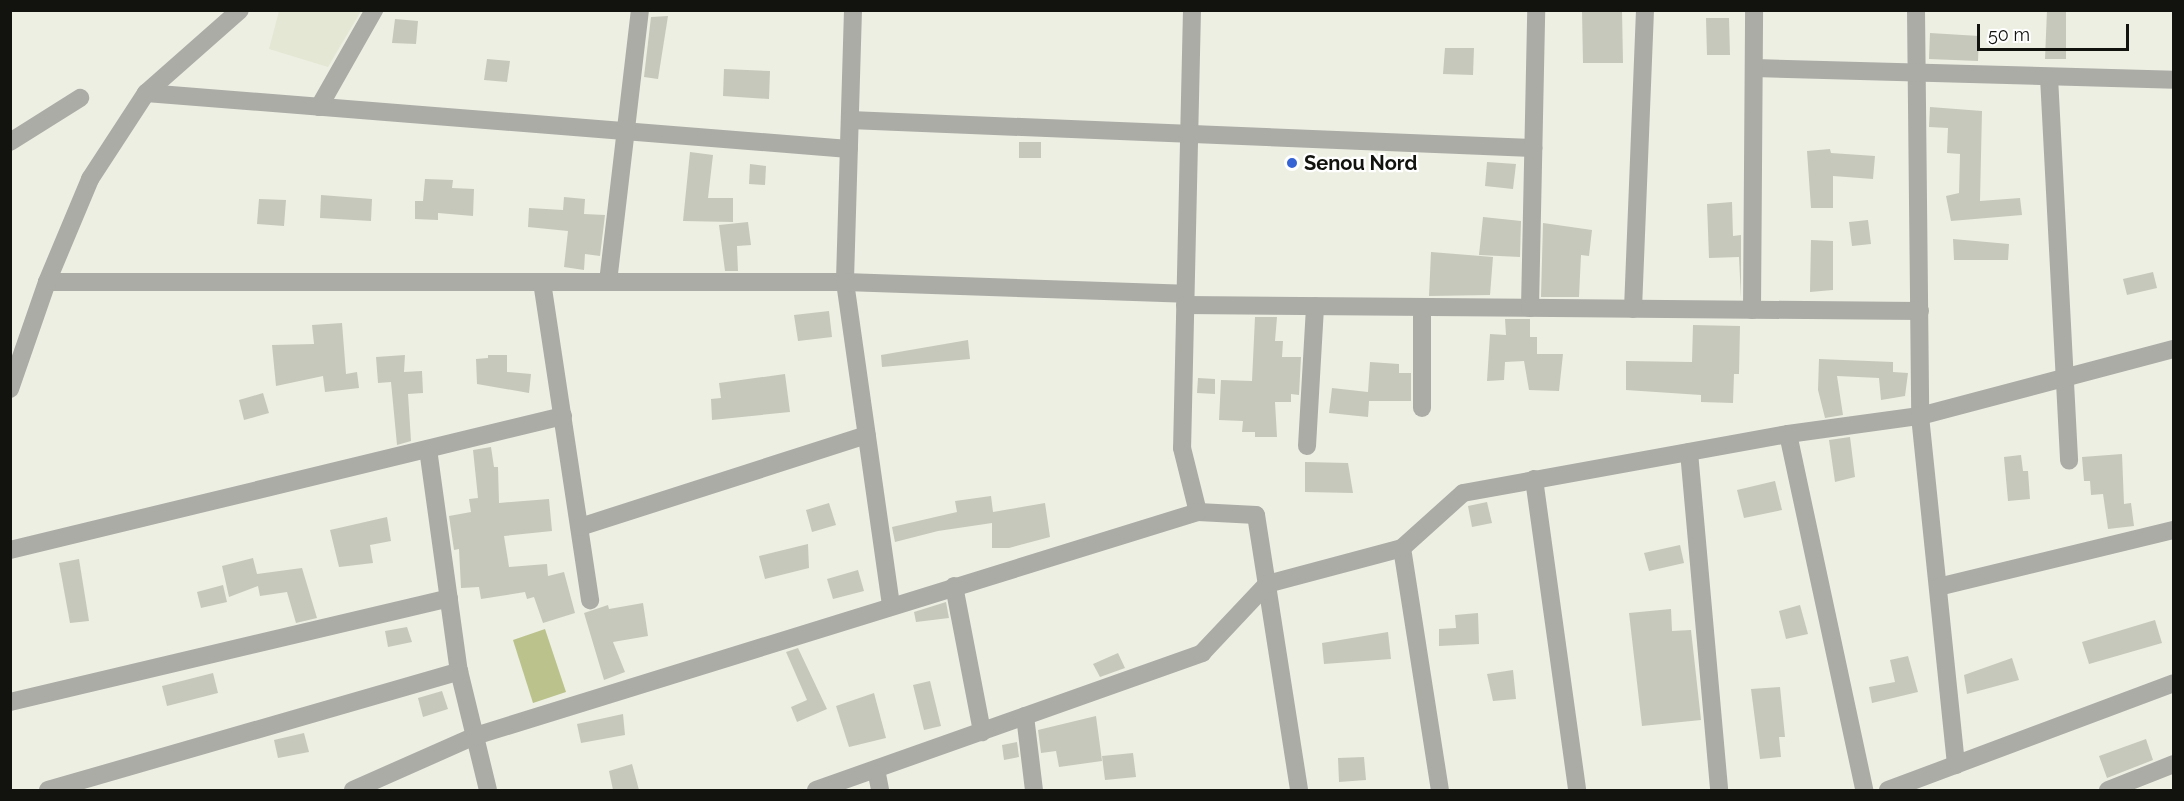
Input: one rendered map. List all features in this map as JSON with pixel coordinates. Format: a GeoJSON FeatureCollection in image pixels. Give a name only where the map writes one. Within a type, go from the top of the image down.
{"type":"FeatureCollection","features":[{"type":"Feature","properties":{"kind":"street"},"geometry":{"type":"LineString","coordinates":[[10,389],[47,282],[90,179],[146,93],[240,10]]}},
{"type":"Feature","properties":{"kind":"street"},"geometry":{"type":"LineString","coordinates":[[320,107],[374,10]]}},
{"type":"Feature","properties":{"kind":"street"},"geometry":{"type":"LineString","coordinates":[[608,282],[639,10]]}},
{"type":"Feature","properties":{"kind":"street"},"geometry":{"type":"LineString","coordinates":[[853,10],[845,282],[891,605]]}},
{"type":"Feature","properties":{"kind":"street"},"geometry":{"type":"LineString","coordinates":[[1192,10],[1182,448],[1198,512]]}},
{"type":"Feature","properties":{"kind":"street"},"geometry":{"type":"LineString","coordinates":[[1530,308],[1536,10]]}},
{"type":"Feature","properties":{"kind":"street"},"geometry":{"type":"LineString","coordinates":[[1633,309],[1645,10]]}},
{"type":"Feature","properties":{"kind":"street"},"geometry":{"type":"LineString","coordinates":[[1752,310],[1754,10]]}},
{"type":"Feature","properties":{"kind":"street"},"geometry":{"type":"LineString","coordinates":[[1916,10],[1920,416],[1956,765]]}},
{"type":"Feature","properties":{"kind":"street"},"geometry":{"type":"LineString","coordinates":[[1754,68],[2174,80]]}},
{"type":"Feature","properties":{"kind":"street"},"geometry":{"type":"LineString","coordinates":[[2049,77],[2070,460]]}},
{"type":"Feature","properties":{"kind":"street"},"geometry":{"type":"LineString","coordinates":[[146,93],[849,149]]}},
{"type":"Feature","properties":{"kind":"street"},"geometry":{"type":"LineString","coordinates":[[10,142],[80,98]]}},
{"type":"Feature","properties":{"kind":"street"},"geometry":{"type":"LineString","coordinates":[[850,120],[1533,148]]}},
{"type":"Feature","properties":{"kind":"street"},"geometry":{"type":"LineString","coordinates":[[47,282],[845,282],[1315,306],[1920,311]]}},
{"type":"Feature","properties":{"kind":"street"},"geometry":{"type":"LineString","coordinates":[[542,282],[590,600]]}},
{"type":"Feature","properties":{"kind":"street"},"geometry":{"type":"LineString","coordinates":[[1307,446],[1315,306]]}},
{"type":"Feature","properties":{"kind":"street"},"geometry":{"type":"LineString","coordinates":[[1422,307],[1422,408]]}},
{"type":"Feature","properties":{"kind":"street"},"geometry":{"type":"LineString","coordinates":[[816,790],[1202,653],[1267,584],[1402,548],[1463,493],[1788,434],[1920,416],[2174,349]]}},
{"type":"Feature","properties":{"kind":"street"},"geometry":{"type":"LineString","coordinates":[[10,550],[563,417]]}},
{"type":"Feature","properties":{"kind":"street"},"geometry":{"type":"LineString","coordinates":[[1788,434],[1864,790]]}},
{"type":"Feature","properties":{"kind":"street"},"geometry":{"type":"LineString","coordinates":[[580,527],[867,435]]}},
{"type":"Feature","properties":{"kind":"street"},"geometry":{"type":"LineString","coordinates":[[428,449],[459,671],[488,790]]}},
{"type":"Feature","properties":{"kind":"street"},"geometry":{"type":"LineString","coordinates":[[1689,452],[1719,790]]}},
{"type":"Feature","properties":{"kind":"street"},"geometry":{"type":"LineString","coordinates":[[1533,479],[1577,790]]}},
{"type":"Feature","properties":{"kind":"street"},"geometry":{"type":"LineString","coordinates":[[353,790],[475,736],[891,605],[1198,512],[1256,515],[1299,790]]}},
{"type":"Feature","properties":{"kind":"street"},"geometry":{"type":"LineString","coordinates":[[1938,587],[2174,530]]}},
{"type":"Feature","properties":{"kind":"street"},"geometry":{"type":"LineString","coordinates":[[1402,548],[1440,790]]}},
{"type":"Feature","properties":{"kind":"street"},"geometry":{"type":"LineString","coordinates":[[954,586],[981,732]]}},
{"type":"Feature","properties":{"kind":"street"},"geometry":{"type":"LineString","coordinates":[[10,702],[449,598]]}},
{"type":"Feature","properties":{"kind":"street"},"geometry":{"type":"LineString","coordinates":[[48,790],[459,671]]}},
{"type":"Feature","properties":{"kind":"street"},"geometry":{"type":"LineString","coordinates":[[1888,790],[2174,683]]}},
{"type":"Feature","properties":{"kind":"street"},"geometry":{"type":"LineString","coordinates":[[1025,716],[1034,790]]}},
{"type":"Feature","properties":{"kind":"street"},"geometry":{"type":"LineString","coordinates":[[2108,790],[2174,764]]}},
{"type":"Feature","properties":{"kind":"street"},"geometry":{"type":"LineString","coordinates":[[876,769],[880,790]]}},
{"type":"Feature","properties":{"kind":"shaded area"},"geometry":{"type":"Polygon","coordinates":[[[279,10],[361,11],[328,67],[269,49],[279,10]]]}},
{"type":"Feature","properties":{"kind":"green space"},"geometry":{"type":"Polygon","coordinates":[[[545,629],[566,692],[533,703],[513,640],[545,629]]]}},
{"type":"Feature","properties":{"kind":"building"},"geometry":{"type":"Polygon","coordinates":[[[1582,10],[1622,10],[1623,63],[1583,63],[1582,10]]]}},
{"type":"Feature","properties":{"kind":"building"},"geometry":{"type":"Polygon","coordinates":[[[2047,10],[2066,10],[2066,59],[2045,59],[2047,10]]]}},
{"type":"Feature","properties":{"kind":"building"},"geometry":{"type":"Polygon","coordinates":[[[668,16],[658,79],[644,77],[651,17],[668,16]]]}},
{"type":"Feature","properties":{"kind":"building"},"geometry":{"type":"Polygon","coordinates":[[[1706,18],[1729,18],[1730,55],[1707,55],[1706,18]]]}},
{"type":"Feature","properties":{"kind":"building"},"geometry":{"type":"Polygon","coordinates":[[[395,19],[418,21],[416,44],[392,43],[395,19]]]}},
{"type":"Feature","properties":{"kind":"building"},"geometry":{"type":"Polygon","coordinates":[[[1930,33],[1979,36],[1978,61],[1929,59],[1930,33]]]}},
{"type":"Feature","properties":{"kind":"building"},"geometry":{"type":"Polygon","coordinates":[[[1445,48],[1474,48],[1473,75],[1443,74],[1445,48]]]}},
{"type":"Feature","properties":{"kind":"building"},"geometry":{"type":"Polygon","coordinates":[[[487,59],[510,61],[507,82],[484,80],[487,59]]]}},
{"type":"Feature","properties":{"kind":"building"},"geometry":{"type":"Polygon","coordinates":[[[724,69],[770,71],[769,99],[723,96],[724,69]]]}},
{"type":"Feature","properties":{"kind":"building"},"geometry":{"type":"Polygon","coordinates":[[[1930,107],[1982,111],[1980,201],[2020,198],[2022,215],[1951,221],[1946,196],[1959,193],[1960,154],[1947,153],[1948,128],[1929,127],[1930,107]]]}},
{"type":"Feature","properties":{"kind":"building"},"geometry":{"type":"Polygon","coordinates":[[[1019,142],[1041,142],[1041,158],[1019,158],[1019,142]]]}},
{"type":"Feature","properties":{"kind":"building"},"geometry":{"type":"Polygon","coordinates":[[[1830,149],[1831,153],[1875,156],[1873,179],[1833,176],[1833,208],[1811,208],[1807,151],[1830,149]]]}},
{"type":"Feature","properties":{"kind":"building"},"geometry":{"type":"Polygon","coordinates":[[[690,152],[713,155],[708,198],[733,198],[733,222],[683,221],[690,152]]]}},
{"type":"Feature","properties":{"kind":"building"},"geometry":{"type":"Polygon","coordinates":[[[1487,162],[1516,164],[1513,189],[1485,186],[1487,162]]]}},
{"type":"Feature","properties":{"kind":"building"},"geometry":{"type":"Polygon","coordinates":[[[750,164],[766,166],[765,185],[749,184],[750,164]]]}},
{"type":"Feature","properties":{"kind":"building"},"geometry":{"type":"Polygon","coordinates":[[[425,179],[453,180],[452,188],[474,189],[473,216],[438,213],[438,220],[415,219],[415,201],[423,201],[425,179]]]}},
{"type":"Feature","properties":{"kind":"building"},"geometry":{"type":"Polygon","coordinates":[[[321,195],[372,199],[371,221],[320,218],[321,195]]]}},
{"type":"Feature","properties":{"kind":"building"},"geometry":{"type":"Polygon","coordinates":[[[564,197],[585,199],[584,214],[605,215],[600,256],[585,254],[584,270],[564,267],[568,231],[528,227],[529,208],[563,210],[564,197]]]}},
{"type":"Feature","properties":{"kind":"building"},"geometry":{"type":"Polygon","coordinates":[[[259,199],[286,200],[284,226],[257,224],[259,199]]]}},
{"type":"Feature","properties":{"kind":"building"},"geometry":{"type":"Polygon","coordinates":[[[1732,202],[1733,236],[1741,235],[1741,298],[1739,257],[1709,258],[1707,204],[1732,202]]]}},
{"type":"Feature","properties":{"kind":"building"},"geometry":{"type":"Polygon","coordinates":[[[1483,217],[1521,221],[1520,257],[1479,255],[1483,217]]]}},
{"type":"Feature","properties":{"kind":"building"},"geometry":{"type":"Polygon","coordinates":[[[1868,220],[1871,244],[1852,246],[1849,222],[1868,220]]]}},
{"type":"Feature","properties":{"kind":"building"},"geometry":{"type":"Polygon","coordinates":[[[748,222],[751,245],[737,246],[738,271],[725,271],[719,225],[748,222]]]}},
{"type":"Feature","properties":{"kind":"building"},"geometry":{"type":"Polygon","coordinates":[[[1543,223],[1592,230],[1589,256],[1581,255],[1579,297],[1541,297],[1543,223]]]}},
{"type":"Feature","properties":{"kind":"building"},"geometry":{"type":"Polygon","coordinates":[[[1953,239],[2009,244],[2008,260],[1954,260],[1953,239]]]}},
{"type":"Feature","properties":{"kind":"building"},"geometry":{"type":"Polygon","coordinates":[[[1811,240],[1833,241],[1833,290],[1810,292],[1811,240]]]}},
{"type":"Feature","properties":{"kind":"building"},"geometry":{"type":"Polygon","coordinates":[[[1431,252],[1493,257],[1490,295],[1429,296],[1431,252]]]}},
{"type":"Feature","properties":{"kind":"building"},"geometry":{"type":"Polygon","coordinates":[[[2153,272],[2157,288],[2127,295],[2123,279],[2153,272]]]}},
{"type":"Feature","properties":{"kind":"building"},"geometry":{"type":"Polygon","coordinates":[[[829,311],[832,337],[798,341],[794,315],[829,311]]]}},
{"type":"Feature","properties":{"kind":"building"},"geometry":{"type":"Polygon","coordinates":[[[1255,317],[1277,317],[1275,341],[1283,341],[1282,357],[1301,357],[1299,395],[1291,394],[1291,402],[1275,402],[1277,437],[1255,437],[1255,432],[1242,432],[1243,421],[1219,420],[1221,380],[1252,381],[1255,317]]]}},
{"type":"Feature","properties":{"kind":"building"},"geometry":{"type":"Polygon","coordinates":[[[1505,319],[1530,319],[1530,337],[1537,337],[1537,354],[1563,354],[1559,391],[1529,390],[1524,361],[1505,362],[1504,380],[1487,381],[1490,334],[1506,335],[1505,319]]]}},
{"type":"Feature","properties":{"kind":"building"},"geometry":{"type":"Polygon","coordinates":[[[342,323],[346,374],[357,372],[359,388],[325,392],[323,376],[276,386],[272,345],[314,344],[312,325],[342,323]]]}},
{"type":"Feature","properties":{"kind":"building"},"geometry":{"type":"Polygon","coordinates":[[[1693,325],[1740,326],[1739,374],[1734,374],[1733,403],[1701,402],[1701,395],[1626,390],[1626,361],[1692,362],[1693,325]]]}},
{"type":"Feature","properties":{"kind":"building"},"geometry":{"type":"Polygon","coordinates":[[[968,340],[970,359],[882,367],[881,355],[968,340]]]}},
{"type":"Feature","properties":{"kind":"building"},"geometry":{"type":"Polygon","coordinates":[[[405,355],[404,372],[422,371],[423,393],[408,394],[411,441],[397,445],[391,382],[378,383],[376,357],[405,355]]]}},
{"type":"Feature","properties":{"kind":"building"},"geometry":{"type":"Polygon","coordinates":[[[488,355],[507,355],[507,372],[531,374],[529,393],[477,384],[476,359],[488,358],[488,355]]]}},
{"type":"Feature","properties":{"kind":"building"},"geometry":{"type":"Polygon","coordinates":[[[1819,359],[1893,362],[1893,372],[1908,373],[1905,396],[1881,400],[1879,378],[1837,376],[1843,415],[1825,418],[1818,390],[1819,359]]]}},
{"type":"Feature","properties":{"kind":"building"},"geometry":{"type":"Polygon","coordinates":[[[1370,362],[1399,364],[1399,373],[1411,373],[1411,401],[1369,401],[1368,417],[1329,413],[1332,388],[1368,392],[1370,362]]]}},
{"type":"Feature","properties":{"kind":"building"},"geometry":{"type":"Polygon","coordinates":[[[785,374],[790,412],[712,420],[711,399],[721,398],[719,383],[785,374]]]}},
{"type":"Feature","properties":{"kind":"building"},"geometry":{"type":"Polygon","coordinates":[[[1198,378],[1215,379],[1215,394],[1197,393],[1198,378]]]}},
{"type":"Feature","properties":{"kind":"building"},"geometry":{"type":"Polygon","coordinates":[[[263,393],[269,413],[244,420],[239,400],[263,393]]]}},
{"type":"Feature","properties":{"kind":"building"},"geometry":{"type":"Polygon","coordinates":[[[1850,437],[1855,477],[1835,482],[1829,440],[1850,437]]]}},
{"type":"Feature","properties":{"kind":"building"},"geometry":{"type":"Polygon","coordinates":[[[491,447],[494,467],[498,467],[499,503],[549,499],[552,531],[504,536],[509,567],[547,564],[548,576],[564,572],[575,613],[543,623],[534,597],[527,599],[525,592],[481,599],[479,587],[461,588],[459,549],[454,550],[449,516],[471,512],[469,499],[478,498],[473,450],[491,447]]]}},
{"type":"Feature","properties":{"kind":"building"},"geometry":{"type":"Polygon","coordinates":[[[2122,454],[2124,504],[2131,503],[2134,526],[2108,529],[2103,494],[2091,495],[2090,481],[2084,481],[2082,457],[2122,454]]]}},
{"type":"Feature","properties":{"kind":"building"},"geometry":{"type":"Polygon","coordinates":[[[2021,455],[2023,471],[2028,471],[2030,499],[2008,501],[2004,457],[2021,455]]]}},
{"type":"Feature","properties":{"kind":"building"},"geometry":{"type":"Polygon","coordinates":[[[1305,462],[1348,463],[1353,493],[1305,492],[1305,462]]]}},
{"type":"Feature","properties":{"kind":"building"},"geometry":{"type":"Polygon","coordinates":[[[1775,481],[1782,510],[1744,518],[1737,490],[1775,481]]]}},
{"type":"Feature","properties":{"kind":"building"},"geometry":{"type":"Polygon","coordinates":[[[991,496],[993,512],[1045,503],[1050,537],[1009,548],[992,548],[992,523],[938,531],[895,542],[892,527],[957,512],[955,501],[991,496]]]}},
{"type":"Feature","properties":{"kind":"building"},"geometry":{"type":"Polygon","coordinates":[[[1487,502],[1492,523],[1472,527],[1468,506],[1487,502]]]}},
{"type":"Feature","properties":{"kind":"building"},"geometry":{"type":"Polygon","coordinates":[[[829,503],[836,525],[812,532],[806,510],[829,503]]]}},
{"type":"Feature","properties":{"kind":"building"},"geometry":{"type":"Polygon","coordinates":[[[387,517],[391,541],[370,545],[373,563],[339,567],[330,530],[387,517]]]}},
{"type":"Feature","properties":{"kind":"building"},"geometry":{"type":"Polygon","coordinates":[[[808,544],[809,568],[765,579],[759,556],[808,544]]]}},
{"type":"Feature","properties":{"kind":"building"},"geometry":{"type":"Polygon","coordinates":[[[1680,545],[1684,563],[1649,571],[1644,553],[1680,545]]]}},
{"type":"Feature","properties":{"kind":"building"},"geometry":{"type":"Polygon","coordinates":[[[253,558],[257,574],[302,568],[317,618],[296,623],[287,592],[260,596],[258,586],[229,597],[222,566],[253,558]]]}},
{"type":"Feature","properties":{"kind":"building"},"geometry":{"type":"Polygon","coordinates":[[[79,559],[89,621],[70,623],[59,563],[79,559]]]}},
{"type":"Feature","properties":{"kind":"building"},"geometry":{"type":"Polygon","coordinates":[[[858,570],[864,591],[833,599],[827,579],[858,570]]]}},
{"type":"Feature","properties":{"kind":"building"},"geometry":{"type":"Polygon","coordinates":[[[223,585],[227,602],[201,608],[197,592],[223,585]]]}},
{"type":"Feature","properties":{"kind":"building"},"geometry":{"type":"Polygon","coordinates":[[[946,602],[949,618],[916,622],[914,612],[946,602]]]}},
{"type":"Feature","properties":{"kind":"building"},"geometry":{"type":"Polygon","coordinates":[[[643,603],[648,636],[613,642],[625,672],[604,680],[584,613],[608,605],[609,609],[643,603]]]}},
{"type":"Feature","properties":{"kind":"building"},"geometry":{"type":"Polygon","coordinates":[[[1800,605],[1808,634],[1786,639],[1779,611],[1800,605]]]}},
{"type":"Feature","properties":{"kind":"building"},"geometry":{"type":"Polygon","coordinates":[[[1671,609],[1672,631],[1691,630],[1701,720],[1642,726],[1629,613],[1671,609]]]}},
{"type":"Feature","properties":{"kind":"building"},"geometry":{"type":"Polygon","coordinates":[[[1478,613],[1479,644],[1439,646],[1439,629],[1456,628],[1455,615],[1478,613]]]}},
{"type":"Feature","properties":{"kind":"building"},"geometry":{"type":"Polygon","coordinates":[[[2155,620],[2162,643],[2089,664],[2082,642],[2155,620]]]}},
{"type":"Feature","properties":{"kind":"building"},"geometry":{"type":"Polygon","coordinates":[[[407,627],[412,642],[388,647],[385,631],[407,627]]]}},
{"type":"Feature","properties":{"kind":"building"},"geometry":{"type":"Polygon","coordinates":[[[1388,632],[1391,659],[1324,664],[1322,643],[1388,632]]]}},
{"type":"Feature","properties":{"kind":"building"},"geometry":{"type":"Polygon","coordinates":[[[798,648],[827,709],[797,722],[791,707],[807,700],[786,652],[798,648]]]}},
{"type":"Feature","properties":{"kind":"building"},"geometry":{"type":"Polygon","coordinates":[[[1118,653],[1125,668],[1100,677],[1093,664],[1118,653]]]}},
{"type":"Feature","properties":{"kind":"building"},"geometry":{"type":"Polygon","coordinates":[[[1908,656],[1918,692],[1872,703],[1869,687],[1895,682],[1890,660],[1908,656]]]}},
{"type":"Feature","properties":{"kind":"building"},"geometry":{"type":"Polygon","coordinates":[[[2012,658],[2019,680],[1967,694],[1964,675],[2012,658]]]}},
{"type":"Feature","properties":{"kind":"building"},"geometry":{"type":"Polygon","coordinates":[[[1513,670],[1516,699],[1493,701],[1487,674],[1513,670]]]}},
{"type":"Feature","properties":{"kind":"building"},"geometry":{"type":"Polygon","coordinates":[[[213,673],[218,693],[167,706],[162,686],[213,673]]]}},
{"type":"Feature","properties":{"kind":"building"},"geometry":{"type":"Polygon","coordinates":[[[930,681],[941,726],[924,730],[913,685],[930,681]]]}},
{"type":"Feature","properties":{"kind":"building"},"geometry":{"type":"Polygon","coordinates":[[[1780,687],[1785,737],[1779,737],[1781,757],[1760,759],[1751,689],[1780,687]]]}},
{"type":"Feature","properties":{"kind":"building"},"geometry":{"type":"Polygon","coordinates":[[[442,691],[448,709],[423,717],[418,698],[442,691]]]}},
{"type":"Feature","properties":{"kind":"building"},"geometry":{"type":"Polygon","coordinates":[[[874,693],[886,738],[849,747],[836,706],[874,693]]]}},
{"type":"Feature","properties":{"kind":"building"},"geometry":{"type":"Polygon","coordinates":[[[623,714],[625,735],[581,743],[577,724],[623,714]]]}},
{"type":"Feature","properties":{"kind":"building"},"geometry":{"type":"Polygon","coordinates":[[[1096,716],[1102,761],[1059,767],[1056,751],[1041,753],[1038,730],[1096,716]]]}},
{"type":"Feature","properties":{"kind":"building"},"geometry":{"type":"Polygon","coordinates":[[[304,733],[309,752],[278,758],[274,740],[304,733]]]}},
{"type":"Feature","properties":{"kind":"building"},"geometry":{"type":"Polygon","coordinates":[[[2146,739],[2153,760],[2107,778],[2099,756],[2146,739]]]}},
{"type":"Feature","properties":{"kind":"building"},"geometry":{"type":"Polygon","coordinates":[[[1017,742],[1019,757],[1004,760],[1002,745],[1017,742]]]}},
{"type":"Feature","properties":{"kind":"building"},"geometry":{"type":"Polygon","coordinates":[[[1133,753],[1136,777],[1105,780],[1102,756],[1133,753]]]}},
{"type":"Feature","properties":{"kind":"building"},"geometry":{"type":"Polygon","coordinates":[[[1364,757],[1366,780],[1339,782],[1338,758],[1364,757]]]}},
{"type":"Feature","properties":{"kind":"building"},"geometry":{"type":"Polygon","coordinates":[[[632,764],[639,790],[613,790],[609,771],[632,764]]]}},
{"type":"Feature","properties":{"kind":"place","name":"Senou Nord"},"geometry":{"type":"Point","coordinates":[1292,163]}}]}
